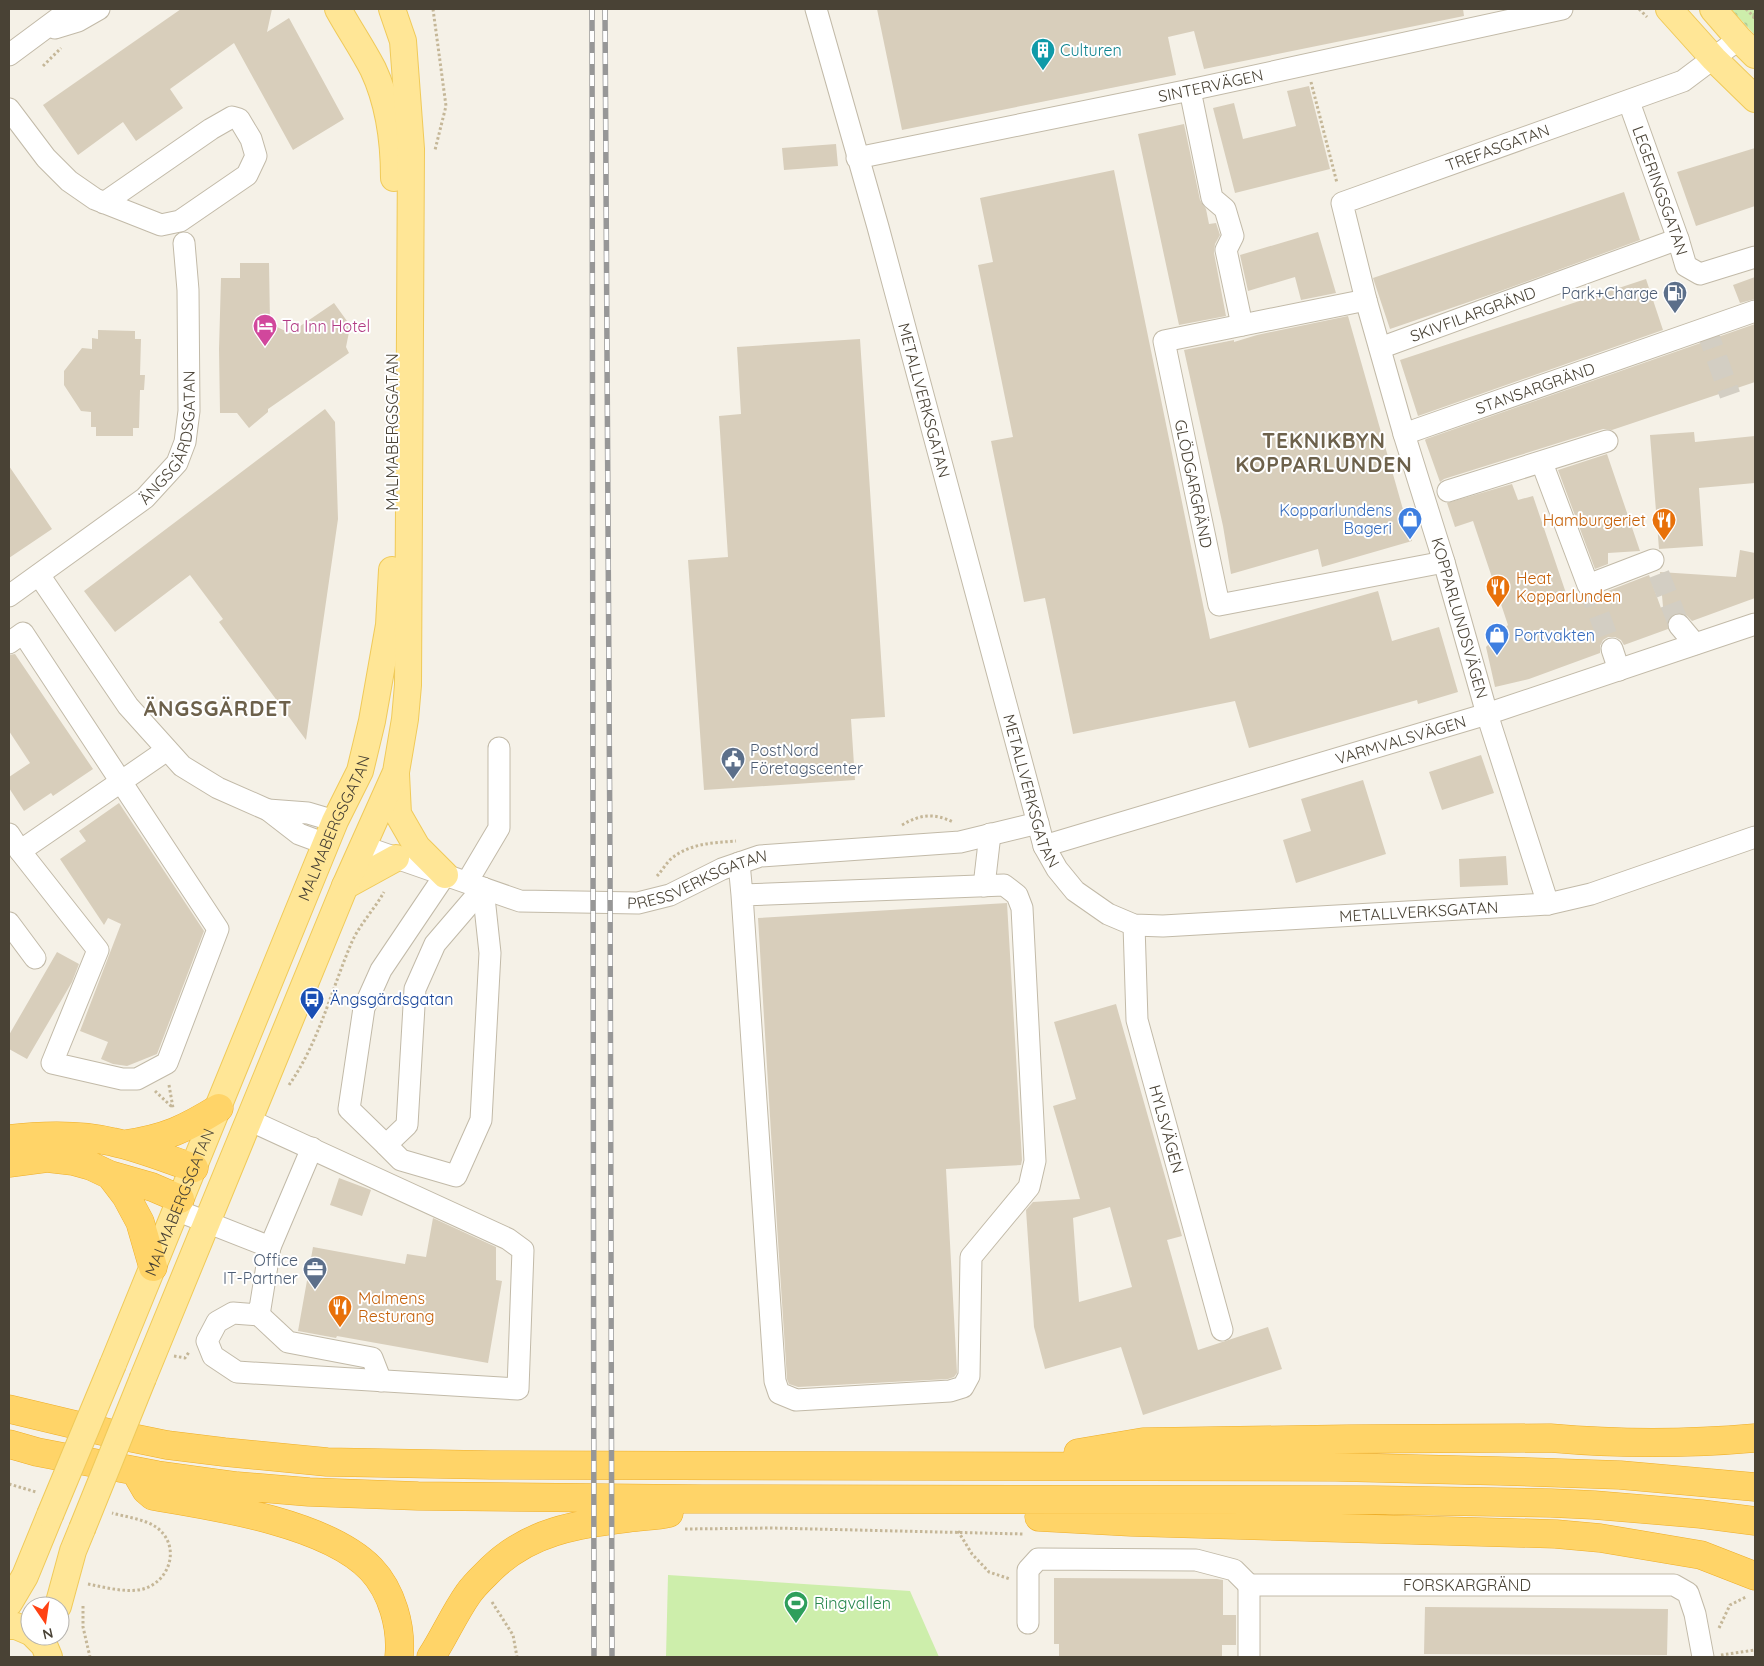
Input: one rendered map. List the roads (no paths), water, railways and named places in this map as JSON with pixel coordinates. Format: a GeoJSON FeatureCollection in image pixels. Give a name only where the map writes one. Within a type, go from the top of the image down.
{"type":"FeatureCollection","features":[{"type":"Feature","properties":{"kind":"highway"},"geometry":{"type":"LineString","coordinates":[[124,1144],[151,1140],[176,1132],[219,1108]]}},
{"type":"Feature","properties":{"kind":"highway"},"geometry":{"type":"LineString","coordinates":[[9,1139],[59,1136],[103,1140],[124,1144],[194,1168]]}},
{"type":"Feature","properties":{"kind":"highway"},"geometry":{"type":"LineString","coordinates":[[9,1163],[47,1158],[73,1161],[91,1166],[110,1175],[152,1187],[178,1204]]}},
{"type":"Feature","properties":{"kind":"highway"},"geometry":{"type":"LineString","coordinates":[[110,1175],[126,1196],[140,1222],[153,1268]]}},
{"type":"Feature","properties":{"kind":"highway"},"geometry":{"type":"LineString","coordinates":[[9,1389],[32,1398],[48,1420]]}},
{"type":"Feature","properties":{"kind":"highway"},"geometry":{"type":"LineString","coordinates":[[9,1409],[48,1420],[167,1445],[327,1462],[501,1465],[1326,1467],[1620,1475],[1755,1487]]}},
{"type":"Feature","properties":{"kind":"highway"},"geometry":{"type":"LineString","coordinates":[[988,1466],[1053,1458],[1143,1442],[1348,1438],[1550,1438],[1711,1442],[1755,1438]]}},
{"type":"Feature","properties":{"kind":"highway"},"geometry":{"type":"LineString","coordinates":[[9,1444],[37,1452],[135,1471],[237,1486],[309,1492],[408,1496],[1374,1500],[1551,1503],[1701,1514],[1755,1521]]}},
{"type":"Feature","properties":{"kind":"highway"},"geometry":{"type":"LineString","coordinates":[[135,1471],[144,1488],[153,1496],[221,1507],[290,1526],[311,1533],[350,1552],[371,1569],[388,1594],[398,1625],[399,1657]]}},
{"type":"Feature","properties":{"kind":"highway"},"geometry":{"type":"LineString","coordinates":[[431,1657],[468,1594],[480,1579],[503,1557],[523,1544],[556,1530],[627,1518],[668,1514],[702,1498]]}},
{"type":"Feature","properties":{"kind":"highway"},"geometry":{"type":"LineString","coordinates":[[962,1499],[1016,1515],[1026,1516],[1131,1522],[1534,1533],[1600,1538],[1701,1555],[1755,1576]]}},
{"type":"Feature","properties":{"kind":"main road","name":"MALMABERGSGATAN"},"geometry":{"type":"LineString","coordinates":[[9,1603],[25,1576],[47,1504],[113,1364],[331,832],[360,771],[372,720],[389,625],[392,578],[394,151],[387,108],[373,70],[338,9]]}},
{"type":"Feature","properties":{"kind":"main road","name":"MALMABERGSGATAN"},"geometry":{"type":"LineString","coordinates":[[61,1596],[73,1551],[143,1378],[345,886],[396,772],[405,719],[408,685],[411,149],[403,41],[392,9]]}},
{"type":"Feature","properties":{"kind":"main road"},"geometry":{"type":"LineString","coordinates":[[1669,9],[1714,59],[1755,99]]}},
{"type":"Feature","properties":{"kind":"main road"},"geometry":{"type":"LineString","coordinates":[[1713,9],[1747,47]]}},
{"type":"Feature","properties":{"kind":"main road"},"geometry":{"type":"LineString","coordinates":[[396,772],[398,814],[417,848],[465,882]]}},
{"type":"Feature","properties":{"kind":"main road"},"geometry":{"type":"LineString","coordinates":[[331,832],[362,846]]}},
{"type":"Feature","properties":{"kind":"main road"},"geometry":{"type":"LineString","coordinates":[[345,886],[396,858]]}},
{"type":"Feature","properties":{"kind":"main road"},"geometry":{"type":"LineString","coordinates":[[194,1168],[224,1179]]}},
{"type":"Feature","properties":{"kind":"main road"},"geometry":{"type":"LineString","coordinates":[[178,1204],[209,1216]]}},
{"type":"Feature","properties":{"kind":"street"},"geometry":{"type":"LineString","coordinates":[[9,54],[71,9]]}},
{"type":"Feature","properties":{"kind":"street"},"geometry":{"type":"LineString","coordinates":[[39,34],[78,21],[99,9]]}},
{"type":"Feature","properties":{"kind":"street","name":"METALLVERKSGATAN"},"geometry":{"type":"LineString","coordinates":[[816,9],[881,237],[1044,846],[1057,869],[1075,891],[1108,914],[1134,925],[1163,926],[1548,904],[1591,894],[1755,838]]}},
{"type":"Feature","properties":{"kind":"street","name":"SINTERVÄGEN"},"geometry":{"type":"LineString","coordinates":[[857,158],[1190,90],[1562,9]]}},
{"type":"Feature","properties":{"kind":"street","name":"TREFASGATAN"},"geometry":{"type":"LineString","coordinates":[[1366,301],[1342,203],[1682,82],[1714,59],[1747,47]]}},
{"type":"Feature","properties":{"kind":"street"},"geometry":{"type":"LineString","coordinates":[[1190,90],[1212,198],[1225,209],[1233,236],[1226,250],[1242,325]]}},
{"type":"Feature","properties":{"kind":"street","name":"LEGERINGSGATAN"},"geometry":{"type":"LineString","coordinates":[[1629,102],[1686,266],[1700,274],[1755,257]]}},
{"type":"Feature","properties":{"kind":"street"},"geometry":{"type":"LineString","coordinates":[[9,109],[46,158],[69,181],[95,199],[104,203],[161,226],[180,220],[247,175],[256,156],[251,139],[239,119],[232,117],[210,129],[104,203]]}},
{"type":"Feature","properties":{"kind":"street","name":"SKIVFILARGRÄND"},"geometry":{"type":"LineString","coordinates":[[1380,348],[1678,239]]}},
{"type":"Feature","properties":{"kind":"street","name":"ÄNGSGÄRDSGATAN"},"geometry":{"type":"LineString","coordinates":[[9,596],[145,498],[177,463],[185,442],[189,411],[188,290],[184,243]]}},
{"type":"Feature","properties":{"kind":"street","name":"GLÖDGARGRÄND"},"geometry":{"type":"LineString","coordinates":[[1366,301],[1164,341],[1218,605],[1444,562]]}},
{"type":"Feature","properties":{"kind":"street","name":"KOPPARLUNDSVÄGEN"},"geometry":{"type":"LineString","coordinates":[[1366,301],[1488,714],[1548,904]]}},
{"type":"Feature","properties":{"kind":"street","name":"STANSARGRÄND"},"geometry":{"type":"LineString","coordinates":[[1404,434],[1755,311]]}},
{"type":"Feature","properties":{"kind":"street"},"geometry":{"type":"LineString","coordinates":[[1448,491],[1607,442]]}},
{"type":"Feature","properties":{"kind":"street"},"geometry":{"type":"LineString","coordinates":[[1542,463],[1588,585],[1653,560]]}},
{"type":"Feature","properties":{"kind":"street"},"geometry":{"type":"LineString","coordinates":[[39,575],[128,706],[182,766],[218,788],[268,810],[308,813],[331,832]]}},
{"type":"Feature","properties":{"kind":"street","name":"VARMVALSVÄGEN"},"geometry":{"type":"LineString","coordinates":[[1044,846],[1488,714],[1755,624]]}},
{"type":"Feature","properties":{"kind":"street"},"geometry":{"type":"LineString","coordinates":[[1680,625],[1695,644]]}},
{"type":"Feature","properties":{"kind":"street"},"geometry":{"type":"LineString","coordinates":[[9,643],[23,633],[120,782],[218,929],[167,1063],[137,1078],[122,1079],[52,1062],[98,950],[14,843],[120,782],[168,750]]}},
{"type":"Feature","properties":{"kind":"street"},"geometry":{"type":"LineString","coordinates":[[1612,649],[1619,670]]}},
{"type":"Feature","properties":{"kind":"street"},"geometry":{"type":"LineString","coordinates":[[386,1145],[407,1125],[415,989],[465,882],[499,828],[499,748]]}},
{"type":"Feature","properties":{"kind":"street","name":"PRESSVERKSGATAN"},"geometry":{"type":"LineString","coordinates":[[362,846],[520,901],[638,903],[670,895],[722,869],[760,856],[960,842],[1038,822]]}},
{"type":"Feature","properties":{"kind":"street"},"geometry":{"type":"LineString","coordinates":[[984,886],[990,834]]}},
{"type":"Feature","properties":{"kind":"street"},"geometry":{"type":"LineString","coordinates":[[740,863],[742,895],[775,1381],[779,1393],[796,1400],[950,1391],[963,1387],[969,1376],[971,1257],[1029,1187],[1035,1161],[1022,908],[1017,895],[1004,885],[742,895]]}},
{"type":"Feature","properties":{"kind":"street"},"geometry":{"type":"LineString","coordinates":[[465,882],[490,953],[481,1120],[456,1176],[401,1160],[349,1109],[364,1008],[381,970],[465,882]]}},
{"type":"Feature","properties":{"kind":"street"},"geometry":{"type":"LineString","coordinates":[[9,923],[35,958]]}},
{"type":"Feature","properties":{"kind":"street","name":"HYLSVÄGEN"},"geometry":{"type":"LineString","coordinates":[[1134,925],[1137,1020],[1222,1330]]}},
{"type":"Feature","properties":{"kind":"street"},"geometry":{"type":"LineString","coordinates":[[249,1120],[508,1239],[523,1250],[518,1389],[381,1381],[237,1372],[214,1356],[206,1341],[217,1322],[233,1312],[259,1316],[288,1342],[372,1358],[381,1381]]}},
{"type":"Feature","properties":{"kind":"street"},"geometry":{"type":"LineString","coordinates":[[259,1316],[270,1248],[312,1148]]}},
{"type":"Feature","properties":{"kind":"street"},"geometry":{"type":"LineString","coordinates":[[209,1216],[270,1248]]}},
{"type":"Feature","properties":{"kind":"street"},"geometry":{"type":"LineString","coordinates":[[1028,1623],[1028,1570],[1038,1559],[1196,1560],[1234,1570],[1249,1585],[1249,1657]]}},
{"type":"Feature","properties":{"kind":"street","name":"FORSKARGRÄND"},"geometry":{"type":"LineString","coordinates":[[1249,1585],[1674,1585],[1688,1593],[1711,1656]]}},
{"type":"Feature","properties":{"kind":"tunnel"},"geometry":{"type":"LineString","coordinates":[[1706,328],[1730,395]]}},
{"type":"Feature","properties":{"kind":"tunnel"},"geometry":{"type":"LineString","coordinates":[[1659,574],[1679,625]]}},
{"type":"Feature","properties":{"kind":"tunnel"},"geometry":{"type":"LineString","coordinates":[[1588,585],[1612,649]]}},
{"type":"Feature","properties":{"kind":"railway"},"geometry":{"type":"LineString","coordinates":[[592,9],[594,1657]]}},
{"type":"Feature","properties":{"kind":"railway"},"geometry":{"type":"LineString","coordinates":[[605,9],[612,1657]]}},
{"type":"Feature","properties":{"kind":"place","name":"Culturen"},"geometry":{"type":"Point","coordinates":[1043,71]}},
{"type":"Feature","properties":{"kind":"place","name":"Park+Charge"},"geometry":{"type":"Point","coordinates":[1675,314]}},
{"type":"Feature","properties":{"kind":"place","name":"Ta Inn Hotel"},"geometry":{"type":"Point","coordinates":[265,347]}},
{"type":"Feature","properties":{"kind":"place","name":"Kopparlundens Bageri"},"geometry":{"type":"Point","coordinates":[1410,540]}},
{"type":"Feature","properties":{"kind":"place","name":"Hamburgeriet"},"geometry":{"type":"Point","coordinates":[1664,541]}},
{"type":"Feature","properties":{"kind":"place","name":"Heat Kopparlunden"},"geometry":{"type":"Point","coordinates":[1498,608]}},
{"type":"Feature","properties":{"kind":"place","name":"Portvakten"},"geometry":{"type":"Point","coordinates":[1497,656]}},
{"type":"Feature","properties":{"kind":"place","name":"PostNord Företagscenter"},"geometry":{"type":"Point","coordinates":[733,780]}},
{"type":"Feature","properties":{"kind":"place","name":"Ängsgärdsgatan"},"geometry":{"type":"Point","coordinates":[312,1020]}},
{"type":"Feature","properties":{"kind":"place","name":"Office IT-Partner"},"geometry":{"type":"Point","coordinates":[315,1290]}},
{"type":"Feature","properties":{"kind":"place","name":"Malmens Resturang"},"geometry":{"type":"Point","coordinates":[340,1328]}},
{"type":"Feature","properties":{"kind":"place","name":"Ringvallen"},"geometry":{"type":"Point","coordinates":[796,1624]}},
{"type":"Feature","properties":{"kind":"district","name":"TEKNIKBYN KOPPARLUNDEN"},"geometry":{"type":"Point","coordinates":[1324,453]}},
{"type":"Feature","properties":{"kind":"district","name":"ÄNGSGÄRDET"},"geometry":{"type":"Point","coordinates":[218,709]}}]}
